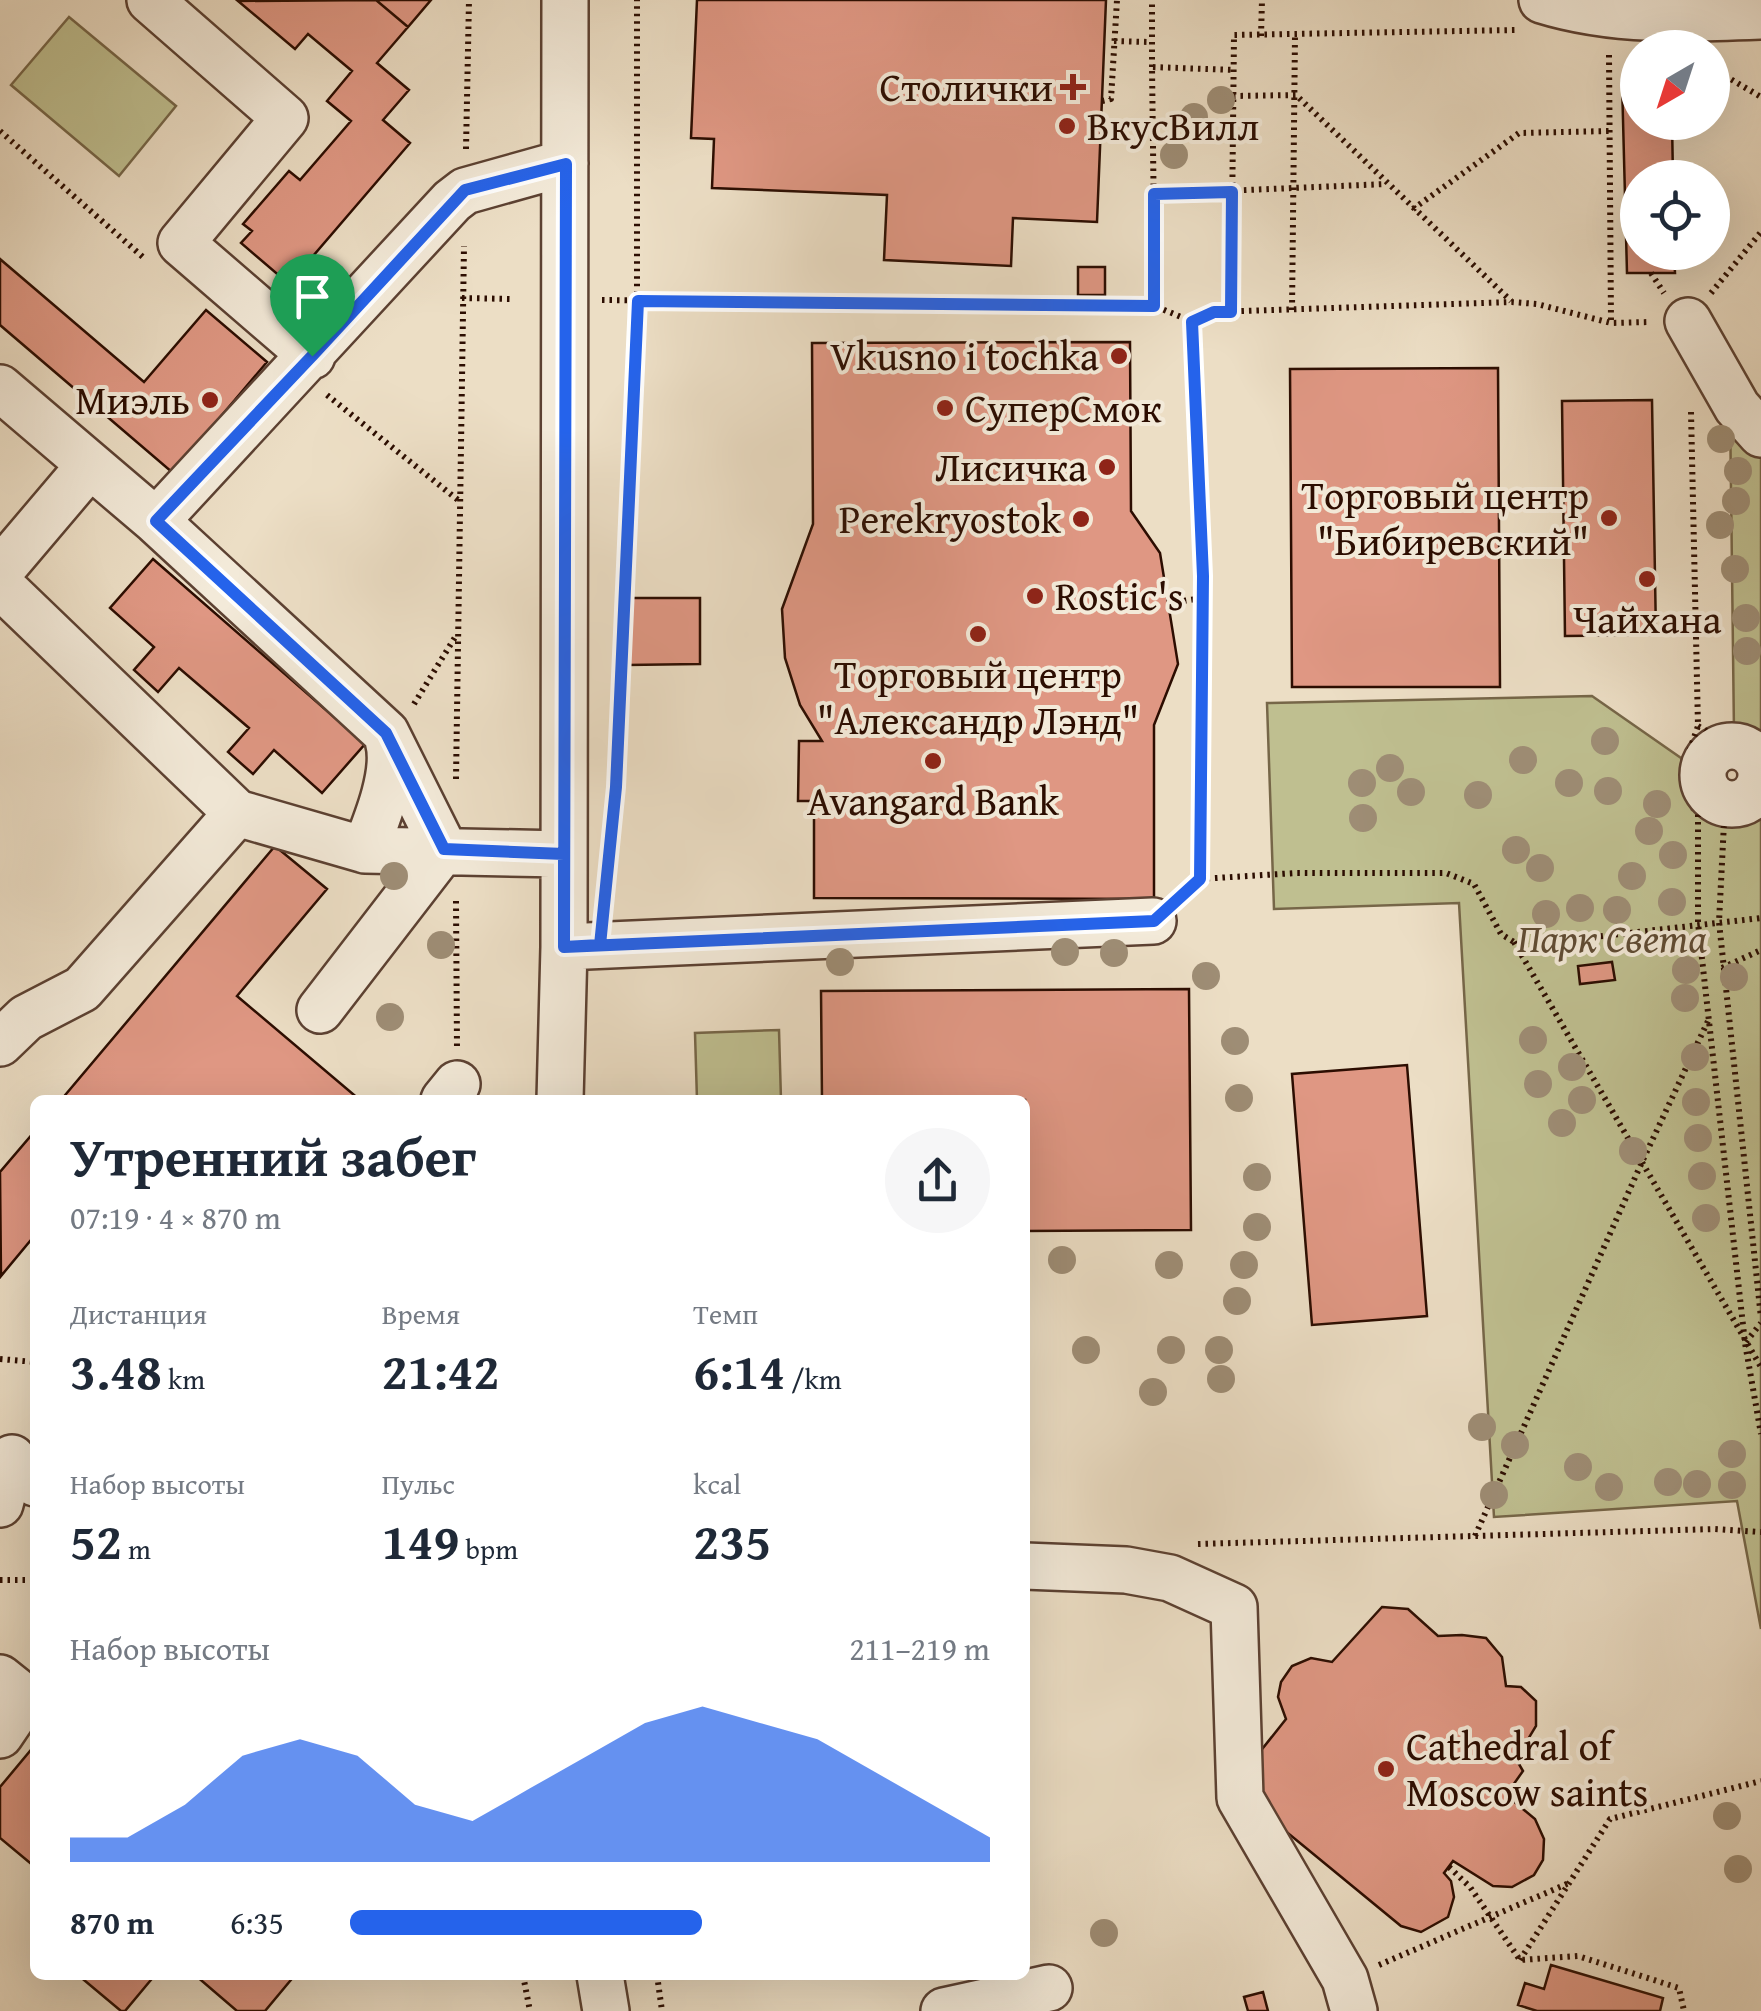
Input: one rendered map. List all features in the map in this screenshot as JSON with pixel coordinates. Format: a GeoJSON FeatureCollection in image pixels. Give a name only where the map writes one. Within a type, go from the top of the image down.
{"type":"FeatureCollection","features":[{"type":"Feature","properties":{"kind":"street"},"geometry":{"type":"LineString","coordinates":[[150,0],[284,118],[181,243],[305,363]]}},
{"type":"Feature","properties":{"kind":"street"},"geometry":{"type":"LineString","coordinates":[[560,1095],[564,947],[564,0]]}},
{"type":"Feature","properties":{"kind":"street"},"geometry":{"type":"LineString","coordinates":[[1531,15],[1581,12],[1667,19],[1761,16]]}},
{"type":"Feature","properties":{"kind":"street"},"geometry":{"type":"LineString","coordinates":[[156,521],[465,190],[566,164]]}},
{"type":"Feature","properties":{"kind":"street"},"geometry":{"type":"LineString","coordinates":[[1688,321],[1737,408],[1761,434]]}},
{"type":"Feature","properties":{"kind":"street"},"geometry":{"type":"LineString","coordinates":[[0,388],[156,521],[388,738],[450,850]]}},
{"type":"Feature","properties":{"kind":"street"},"geometry":{"type":"LineString","coordinates":[[0,571],[88,466]]}},
{"type":"Feature","properties":{"kind":"street"},"geometry":{"type":"LineString","coordinates":[[0,585],[238,813],[365,850],[564,854]]}},
{"type":"Feature","properties":{"kind":"street"},"geometry":{"type":"LineString","coordinates":[[365,850],[380,811],[391,752],[388,738]]}},
{"type":"Feature","properties":{"kind":"street"},"geometry":{"type":"LineString","coordinates":[[0,1043],[26,1018],[82,990],[238,813]]}},
{"type":"Feature","properties":{"kind":"street"},"geometry":{"type":"LineString","coordinates":[[320,1010],[450,850]]}},
{"type":"Feature","properties":{"kind":"street"},"geometry":{"type":"LineString","coordinates":[[564,947],[1154,921]]}},
{"type":"Feature","properties":{"kind":"street"},"geometry":{"type":"LineString","coordinates":[[0,1504],[20,1464]]}},
{"type":"Feature","properties":{"kind":"street"},"geometry":{"type":"LineString","coordinates":[[1030,1566],[1126,1570],[1170,1578],[1234,1608],[1240,1798],[1350,1995]]}},
{"type":"Feature","properties":{"kind":"street"},"geometry":{"type":"LineString","coordinates":[[0,1678],[25,1698],[0,1735]]}},
{"type":"Feature","properties":{"kind":"street"},"geometry":{"type":"LineString","coordinates":[[601,1980],[606,2011]]}},
{"type":"Feature","properties":{"kind":"street"},"geometry":{"type":"LineString","coordinates":[[944,2011],[1049,1988]]}},
{"type":"Feature","properties":{"kind":"path"},"geometry":{"type":"LineString","coordinates":[[451,1092],[450,850],[458,632],[469,0]]}},
{"type":"Feature","properties":{"kind":"path"},"geometry":{"type":"LineString","coordinates":[[608,866],[616,787],[638,301],[637,0]]}},
{"type":"Feature","properties":{"kind":"path"},"geometry":{"type":"LineString","coordinates":[[1102,100],[1111,98],[1117,0]]}},
{"type":"Feature","properties":{"kind":"path"},"geometry":{"type":"LineString","coordinates":[[1152,0],[1154,306]]}},
{"type":"Feature","properties":{"kind":"path"},"geometry":{"type":"LineString","coordinates":[[1261,36],[1262,0]]}},
{"type":"Feature","properties":{"kind":"path"},"geometry":{"type":"LineString","coordinates":[[1231,312],[1234,36],[1295,36],[1531,15]]}},
{"type":"Feature","properties":{"kind":"path"},"geometry":{"type":"LineString","coordinates":[[1292,310],[1295,36]]}},
{"type":"Feature","properties":{"kind":"path"},"geometry":{"type":"LineString","coordinates":[[1114,42],[1150,42]]}},
{"type":"Feature","properties":{"kind":"path"},"geometry":{"type":"LineString","coordinates":[[1599,45],[1609,54],[1620,55]]}},
{"type":"Feature","properties":{"kind":"path"},"geometry":{"type":"LineString","coordinates":[[1609,54],[1611,324]]}},
{"type":"Feature","properties":{"kind":"path"},"geometry":{"type":"LineString","coordinates":[[1152,67],[1234,70]]}},
{"type":"Feature","properties":{"kind":"path"},"geometry":{"type":"LineString","coordinates":[[1730,79],[1761,97]]}},
{"type":"Feature","properties":{"kind":"path"},"geometry":{"type":"LineString","coordinates":[[1234,96],[1296,95],[1512,302]]}},
{"type":"Feature","properties":{"kind":"path"},"geometry":{"type":"LineString","coordinates":[[0,131],[146,260],[181,243]]}},
{"type":"Feature","properties":{"kind":"path"},"geometry":{"type":"LineString","coordinates":[[1413,209],[1519,133],[1609,131]]}},
{"type":"Feature","properties":{"kind":"path"},"geometry":{"type":"LineString","coordinates":[[1154,194],[1388,184]]}},
{"type":"Feature","properties":{"kind":"path"},"geometry":{"type":"LineString","coordinates":[[591,300],[1154,306],[1192,322],[1214,312],[1512,302],[1537,304],[1611,324],[1688,321],[1761,232]]}},
{"type":"Feature","properties":{"kind":"path"},"geometry":{"type":"LineString","coordinates":[[462,298],[513,300]]}},
{"type":"Feature","properties":{"kind":"path"},"geometry":{"type":"LineString","coordinates":[[1192,322],[1202,598],[1200,879]]}},
{"type":"Feature","properties":{"kind":"path"},"geometry":{"type":"LineString","coordinates":[[305,363],[458,500]]}},
{"type":"Feature","properties":{"kind":"path"},"geometry":{"type":"LineString","coordinates":[[1691,400],[1724,766],[1718,922],[1761,1321],[1745,1343]]}},
{"type":"Feature","properties":{"kind":"path"},"geometry":{"type":"LineString","coordinates":[[1168,603],[1202,598]]}},
{"type":"Feature","properties":{"kind":"path"},"geometry":{"type":"LineString","coordinates":[[388,738],[458,632]]}},
{"type":"Feature","properties":{"kind":"path"},"geometry":{"type":"LineString","coordinates":[[1724,766],[1698,814],[1698,923],[1745,1343],[1761,1434]]}},
{"type":"Feature","properties":{"kind":"path"},"geometry":{"type":"LineString","coordinates":[[1154,921],[1200,879],[1284,873],[1446,874],[1474,884],[1501,934],[1514,942],[1761,1366]]}},
{"type":"Feature","properties":{"kind":"path"},"geometry":{"type":"LineString","coordinates":[[1514,942],[1761,918]]}},
{"type":"Feature","properties":{"kind":"path"},"geometry":{"type":"LineString","coordinates":[[1722,968],[1761,950]]}},
{"type":"Feature","properties":{"kind":"path"},"geometry":{"type":"LineString","coordinates":[[1475,1536],[1708,1020]]}},
{"type":"Feature","properties":{"kind":"path"},"geometry":{"type":"LineString","coordinates":[[0,1359],[30,1362]]}},
{"type":"Feature","properties":{"kind":"path"},"geometry":{"type":"LineString","coordinates":[[1191,1544],[1716,1529],[1761,1532]]}},
{"type":"Feature","properties":{"kind":"path"},"geometry":{"type":"LineString","coordinates":[[0,1580],[30,1580]]}},
{"type":"Feature","properties":{"kind":"path"},"geometry":{"type":"LineString","coordinates":[[1520,1960],[1610,1819],[1761,1781]]}},
{"type":"Feature","properties":{"kind":"path"},"geometry":{"type":"LineString","coordinates":[[1449,1867],[1470,1887],[1520,1960]]}},
{"type":"Feature","properties":{"kind":"path"},"geometry":{"type":"LineString","coordinates":[[1350,1995],[1488,1917],[1569,1883]]}},
{"type":"Feature","properties":{"kind":"path"},"geometry":{"type":"LineString","coordinates":[[1520,1960],[1578,1956],[1679,1988],[1684,2011]]}},
{"type":"Feature","properties":{"kind":"path"},"geometry":{"type":"LineString","coordinates":[[525,1980],[530,2011]]}},
{"type":"Feature","properties":{"kind":"path"},"geometry":{"type":"LineString","coordinates":[[658,1980],[662,2011]]}},
{"type":"Feature","properties":{"kind":"green space"},"geometry":{"type":"Polygon","coordinates":[[[69,17],[176,106],[119,176],[11,85],[69,17]]]}},
{"type":"Feature","properties":{"kind":"green space"},"geometry":{"type":"Polygon","coordinates":[[[1730,407],[1761,441],[1761,754],[1734,732],[1730,407]]]}},
{"type":"Feature","properties":{"kind":"green space","name":"Парк Света"},"geometry":{"type":"Polygon","coordinates":[[[1592,696],[1681,758],[1692,810],[1729,819],[1761,818],[1761,1629],[1737,1501],[1494,1517],[1459,903],[1274,909],[1267,703],[1592,696]]]}},
{"type":"Feature","properties":{"kind":"green space"},"geometry":{"type":"Polygon","coordinates":[[[779,1030],[781,1095],[697,1095],[695,1033],[779,1030]]]}},
{"type":"Feature","properties":{"kind":"building"},"geometry":{"type":"Polygon","coordinates":[[[376,0],[408,27],[377,63],[409,90],[383,120],[410,143],[289,284],[241,243],[252,231],[243,224],[289,171],[300,180],[351,121],[327,101],[352,71],[308,34],[295,49],[238,1],[376,0]]]}},
{"type":"Feature","properties":{"kind":"building"},"geometry":{"type":"Polygon","coordinates":[[[376,0],[431,0],[408,27],[376,0]]]}},
{"type":"Feature","properties":{"kind":"building"},"geometry":{"type":"Polygon","coordinates":[[[697,0],[1106,0],[1097,222],[1013,218],[1011,266],[884,260],[887,195],[712,188],[714,139],[691,138],[697,0]]]}},
{"type":"Feature","properties":{"kind":"building"},"geometry":{"type":"Polygon","coordinates":[[[1624,140],[1672,140],[1673,160],[1624,160],[1624,140]]]}},
{"type":"Feature","properties":{"kind":"building"},"geometry":{"type":"Polygon","coordinates":[[[0,259],[144,382],[206,310],[267,362],[173,473],[0,325],[0,259]]]}},
{"type":"Feature","properties":{"kind":"building"},"geometry":{"type":"Polygon","coordinates":[[[1078,267],[1105,267],[1105,295],[1078,295],[1078,267]]]}},
{"type":"Feature","properties":{"kind":"building"},"geometry":{"type":"Polygon","coordinates":[[[1627,270],[1675,273],[1627,273],[1627,270]]]}},
{"type":"Feature","properties":{"kind":"building","name":"Торговый центр \"Александр Лэнд\""},"geometry":{"type":"Polygon","coordinates":[[[1130,342],[1131,511],[1160,553],[1178,664],[1154,725],[1154,899],[814,898],[814,801],[798,801],[799,741],[822,741],[800,705],[785,658],[782,609],[813,524],[812,343],[1130,342]]]}},
{"type":"Feature","properties":{"kind":"building"},"geometry":{"type":"Polygon","coordinates":[[[1498,368],[1500,687],[1292,687],[1290,369],[1498,368]]]}},
{"type":"Feature","properties":{"kind":"building","name":"Торговый центр \"Бибиревский\""},"geometry":{"type":"Polygon","coordinates":[[[1652,400],[1656,635],[1565,636],[1562,401],[1652,400]]]}},
{"type":"Feature","properties":{"kind":"building"},"geometry":{"type":"Polygon","coordinates":[[[153,559],[365,744],[322,793],[274,750],[253,774],[228,752],[249,728],[179,668],[158,692],[134,670],[154,647],[110,608],[153,559]]]}},
{"type":"Feature","properties":{"kind":"building"},"geometry":{"type":"Polygon","coordinates":[[[627,598],[700,598],[700,664],[627,665],[627,598]]]}},
{"type":"Feature","properties":{"kind":"building"},"geometry":{"type":"Polygon","coordinates":[[[275,846],[327,889],[237,996],[354,1095],[65,1095],[275,846]]]}},
{"type":"Feature","properties":{"kind":"building"},"geometry":{"type":"Polygon","coordinates":[[[1612,962],[1615,980],[1580,984],[1578,966],[1612,962]]]}},
{"type":"Feature","properties":{"kind":"building"},"geometry":{"type":"Polygon","coordinates":[[[1189,989],[1191,1230],[1030,1231],[1030,1095],[822,1095],[821,991],[1189,989]]]}},
{"type":"Feature","properties":{"kind":"building"},"geometry":{"type":"Polygon","coordinates":[[[1407,1065],[1427,1316],[1312,1325],[1292,1074],[1407,1065]]]}},
{"type":"Feature","properties":{"kind":"building"},"geometry":{"type":"Polygon","coordinates":[[[30,1137],[30,1241],[1,1276],[0,1172],[30,1137]]]}},
{"type":"Feature","properties":{"kind":"building","name":"Cathedral of Moscow saints"},"geometry":{"type":"Polygon","coordinates":[[[1382,1607],[1408,1609],[1438,1636],[1486,1638],[1502,1657],[1506,1686],[1521,1687],[1536,1701],[1536,1726],[1516,1759],[1523,1771],[1506,1795],[1535,1819],[1544,1839],[1543,1860],[1534,1875],[1512,1887],[1493,1886],[1453,1861],[1444,1873],[1451,1881],[1454,1897],[1448,1917],[1421,1932],[1401,1926],[1255,1806],[1259,1753],[1286,1719],[1278,1697],[1281,1682],[1292,1666],[1311,1658],[1332,1662],[1382,1607]]]}},
{"type":"Feature","properties":{"kind":"building"},"geometry":{"type":"Polygon","coordinates":[[[30,1751],[30,1863],[0,1838],[0,1787],[30,1751]]]}},
{"type":"Feature","properties":{"kind":"building"},"geometry":{"type":"Polygon","coordinates":[[[1551,1965],[1663,1998],[1660,2011],[1537,2011],[1518,2005],[1525,1983],[1544,1989],[1551,1965]]]}},
{"type":"Feature","properties":{"kind":"building"},"geometry":{"type":"Polygon","coordinates":[[[84,1980],[151,1980],[121,2011],[84,1980]]]}},
{"type":"Feature","properties":{"kind":"building"},"geometry":{"type":"Polygon","coordinates":[[[201,1980],[291,1980],[265,2011],[237,2011],[201,1980]]]}},
{"type":"Feature","properties":{"kind":"building"},"geometry":{"type":"Polygon","coordinates":[[[1263,1992],[1268,2011],[1248,2011],[1244,1997],[1263,1992]]]}},
{"type":"Feature","properties":{"kind":"place","name":"Столички"},"geometry":{"type":"Point","coordinates":[1073,87]}},
{"type":"Feature","properties":{"kind":"place","name":"ВкусВилл"},"geometry":{"type":"Point","coordinates":[1067,126]}},
{"type":"Feature","properties":{"kind":"place","name":"Vkusno i tochka"},"geometry":{"type":"Point","coordinates":[1119,356]}},
{"type":"Feature","properties":{"kind":"place","name":"Миэль"},"geometry":{"type":"Point","coordinates":[210,400]}},
{"type":"Feature","properties":{"kind":"place","name":"СуперСмок"},"geometry":{"type":"Point","coordinates":[945,408]}},
{"type":"Feature","properties":{"kind":"place","name":"Лисичка"},"geometry":{"type":"Point","coordinates":[1107,467]}},
{"type":"Feature","properties":{"kind":"place","name":"Торговый центр \"Бибиревский\""},"geometry":{"type":"Point","coordinates":[1609,518]}},
{"type":"Feature","properties":{"kind":"place","name":"Perekryostok"},"geometry":{"type":"Point","coordinates":[1081,519]}},
{"type":"Feature","properties":{"kind":"place","name":"Чайхана"},"geometry":{"type":"Point","coordinates":[1647,579]}},
{"type":"Feature","properties":{"kind":"place","name":"Rostic's"},"geometry":{"type":"Point","coordinates":[1035,596]}},
{"type":"Feature","properties":{"kind":"place","name":"Торговый центр \"Александр Лэнд\""},"geometry":{"type":"Point","coordinates":[978,634]}},
{"type":"Feature","properties":{"kind":"place","name":"Avangard Bank"},"geometry":{"type":"Point","coordinates":[933,761]}},
{"type":"Feature","properties":{"kind":"place","name":"Cathedral of Moscow saints"},"geometry":{"type":"Point","coordinates":[1386,1769]}},
{"type":"Feature","properties":{"kind":"route"},"geometry":{"type":"LineString","coordinates":[[312,356],[156,521],[386,733],[444,849],[456,851],[564,854],[564,947],[1154,921],[1200,879],[1203,576],[1192,322],[1214,312],[1231,312],[1232,192],[1154,194],[1154,306],[638,301],[616,787],[600,945],[564,947],[566,164],[465,190],[312,356]]}}]}
